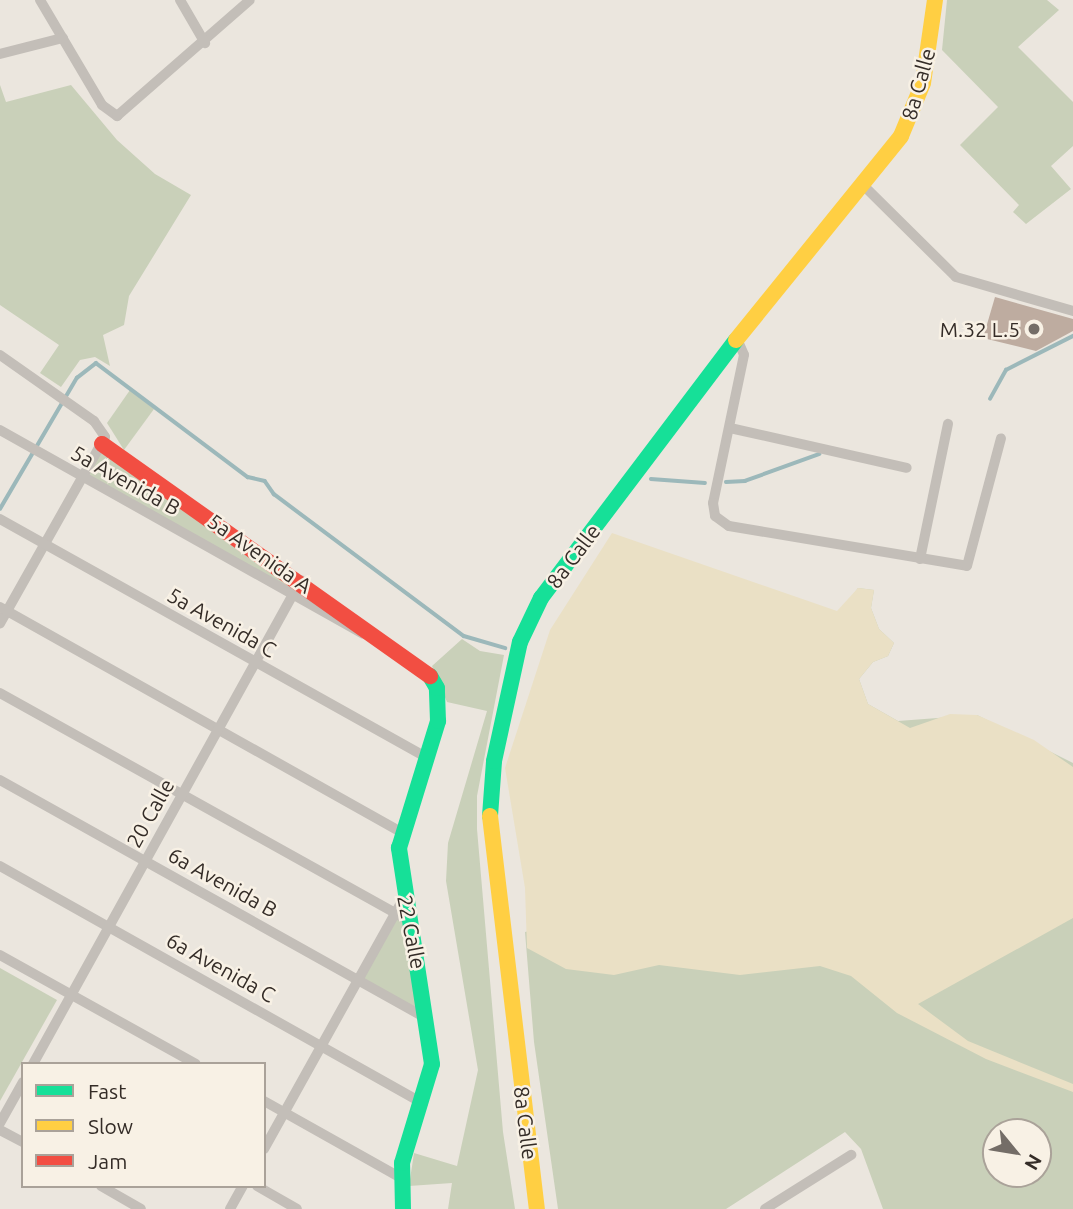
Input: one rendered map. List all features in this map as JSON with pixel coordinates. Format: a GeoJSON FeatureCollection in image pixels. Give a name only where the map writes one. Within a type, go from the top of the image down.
{"type":"FeatureCollection","features":[{"type":"Feature","properties":{"kind":"main road","name":"8a Calle"},"geometry":{"type":"LineString","coordinates":[[537,1209],[489,825],[494,761],[518,652],[550,585],[737,340],[864,186],[915,108],[929,53],[934,0]]}},
{"type":"Feature","properties":{"kind":"main road","name":"5a Avenida A"},"geometry":{"type":"LineString","coordinates":[[102,444],[301,580],[417,664]]}},
{"type":"Feature","properties":{"kind":"main road","name":"22 Calle"},"geometry":{"type":"LineString","coordinates":[[402,1209],[401,1178],[432,1064],[428,1018],[404,897],[401,832],[440,702],[432,678],[417,664]]}},
{"type":"Feature","properties":{"kind":"street"},"geometry":{"type":"LineString","coordinates":[[40,0],[102,105],[113,115],[124,114],[250,0]]}},
{"type":"Feature","properties":{"kind":"street"},"geometry":{"type":"LineString","coordinates":[[180,0],[205,43]]}},
{"type":"Feature","properties":{"kind":"street"},"geometry":{"type":"LineString","coordinates":[[0,54],[63,38]]}},
{"type":"Feature","properties":{"kind":"street"},"geometry":{"type":"LineString","coordinates":[[864,186],[956,277],[1073,312]]}},
{"type":"Feature","properties":{"kind":"street"},"geometry":{"type":"LineString","coordinates":[[737,340],[744,355],[713,498],[718,519],[741,529],[967,566],[1001,438]]}},
{"type":"Feature","properties":{"kind":"street"},"geometry":{"type":"LineString","coordinates":[[0,355],[101,428],[102,444],[3,609],[0,623]]}},
{"type":"Feature","properties":{"kind":"street"},"geometry":{"type":"LineString","coordinates":[[920,559],[948,424]]}},
{"type":"Feature","properties":{"kind":"street"},"geometry":{"type":"LineString","coordinates":[[730,428],[907,468]]}},
{"type":"Feature","properties":{"kind":"street","name":"5a Avenida B"},"geometry":{"type":"LineString","coordinates":[[0,430],[417,664]]}},
{"type":"Feature","properties":{"kind":"street","name":"5a Avenida C"},"geometry":{"type":"LineString","coordinates":[[3,521],[425,757]]}},
{"type":"Feature","properties":{"kind":"street","name":"20 Calle"},"geometry":{"type":"LineString","coordinates":[[35,1062],[301,580]]}},
{"type":"Feature","properties":{"kind":"street"},"geometry":{"type":"LineString","coordinates":[[3,609],[401,832]]}},
{"type":"Feature","properties":{"kind":"street"},"geometry":{"type":"LineString","coordinates":[[0,693],[410,921]]}},
{"type":"Feature","properties":{"kind":"street","name":"6a Avenida B"},"geometry":{"type":"LineString","coordinates":[[0,780],[428,1018]]}},
{"type":"Feature","properties":{"kind":"street","name":"6a Avenida C"},"geometry":{"type":"LineString","coordinates":[[0,866],[423,1103]]}},
{"type":"Feature","properties":{"kind":"street"},"geometry":{"type":"LineString","coordinates":[[266,1146],[404,897]]}},
{"type":"Feature","properties":{"kind":"street"},"geometry":{"type":"LineString","coordinates":[[0,955],[192,1062]]}},
{"type":"Feature","properties":{"kind":"street"},"geometry":{"type":"LineString","coordinates":[[0,1123],[21,1086]]}},
{"type":"Feature","properties":{"kind":"street"},"geometry":{"type":"LineString","coordinates":[[266,1102],[401,1178]]}},
{"type":"Feature","properties":{"kind":"street"},"geometry":{"type":"LineString","coordinates":[[0,1130],[21,1141]]}},
{"type":"Feature","properties":{"kind":"street"},"geometry":{"type":"LineString","coordinates":[[765,1209],[850,1155]]}},
{"type":"Feature","properties":{"kind":"street"},"geometry":{"type":"LineString","coordinates":[[104,1188],[141,1209]]}},
{"type":"Feature","properties":{"kind":"street"},"geometry":{"type":"LineString","coordinates":[[230,1209],[242,1188]]}},
{"type":"Feature","properties":{"kind":"street"},"geometry":{"type":"LineString","coordinates":[[260,1188],[297,1209]]}},
{"type":"Feature","properties":{"kind":"green space"},"geometry":{"type":"Polygon","coordinates":[[[947,0],[1047,0],[1059,10],[1018,47],[1073,102],[1073,146],[1051,166],[1071,189],[1026,224],[1013,212],[1019,205],[960,145],[998,107],[942,50],[947,0]]]}},
{"type":"Feature","properties":{"kind":"green space"},"geometry":{"type":"Polygon","coordinates":[[[0,85],[6,102],[71,85],[117,140],[155,174],[191,195],[129,296],[124,325],[103,335],[110,366],[95,357],[80,360],[61,387],[40,373],[59,345],[0,305],[0,85]]]}},
{"type":"Feature","properties":{"kind":"green space"},"geometry":{"type":"Polygon","coordinates":[[[130,390],[154,409],[124,450],[107,423],[130,390]]]}},
{"type":"Feature","properties":{"kind":"green space"},"geometry":{"type":"Polygon","coordinates":[[[102,444],[301,580],[293,595],[82,478],[102,444]]]}},
{"type":"Feature","properties":{"kind":"green space"},"geometry":{"type":"Polygon","coordinates":[[[858,588],[874,590],[871,608],[879,629],[894,643],[888,656],[873,662],[859,679],[868,704],[898,721],[977,715],[1073,763],[1073,1209],[883,1209],[861,1149],[845,1132],[726,1209],[558,1209],[534,1042],[525,932],[613,911],[858,588]]]}},
{"type":"Feature","properties":{"kind":"green space"},"geometry":{"type":"Polygon","coordinates":[[[462,639],[480,651],[504,655],[477,796],[477,829],[503,1132],[515,1209],[448,1209],[452,1183],[409,1186],[414,1153],[457,1166],[478,1070],[446,881],[448,843],[487,711],[447,702],[432,666],[462,639]]]}},
{"type":"Feature","properties":{"kind":"green space"},"geometry":{"type":"Polygon","coordinates":[[[395,913],[410,921],[428,1019],[359,979],[395,913]]]}},
{"type":"Feature","properties":{"kind":"green space"},"geometry":{"type":"Polygon","coordinates":[[[0,968],[57,1000],[0,1101],[0,968]]]}},
{"type":"Feature","properties":{"kind":"sand"},"geometry":{"type":"Polygon","coordinates":[[[612,533],[837,611],[858,588],[874,590],[871,608],[879,629],[894,643],[888,656],[873,662],[859,679],[868,704],[910,728],[950,714],[977,715],[1034,740],[1073,767],[1073,918],[918,1004],[968,1041],[1073,1084],[1073,1092],[986,1059],[897,1013],[851,976],[820,966],[740,975],[659,965],[614,975],[566,969],[527,948],[525,888],[505,768],[550,630],[612,533]]]}},
{"type":"Feature","properties":{"kind":"building"},"geometry":{"type":"Polygon","coordinates":[[[995,297],[1073,319],[1073,331],[1036,351],[983,338],[995,297]]]}},
{"type":"Feature","properties":{"kind":"waterway"},"geometry":{"type":"LineString","coordinates":[[990,399],[1006,370],[1073,336]]}},
{"type":"Feature","properties":{"kind":"waterway"},"geometry":{"type":"LineString","coordinates":[[0,509],[77,378],[96,363],[248,477],[265,481],[274,494],[464,636],[505,648]]}},
{"type":"Feature","properties":{"kind":"waterway"},"geometry":{"type":"LineString","coordinates":[[726,482],[745,481],[819,454]]}},
{"type":"Feature","properties":{"kind":"waterway"},"geometry":{"type":"LineString","coordinates":[[651,479],[705,483]]}},
{"type":"Feature","properties":{"kind":"traffic: fast"},"geometry":{"type":"LineString","coordinates":[[490,816],[494,761],[520,642],[541,598],[736,340]]}},
{"type":"Feature","properties":{"kind":"traffic: fast"},"geometry":{"type":"LineString","coordinates":[[403,1209],[402,1163],[432,1064],[399,848],[438,721],[437,688],[430,676]]}},
{"type":"Feature","properties":{"kind":"traffic: slow"},"geometry":{"type":"LineString","coordinates":[[736,340],[901,136],[923,83],[935,0]]}},
{"type":"Feature","properties":{"kind":"traffic: slow"},"geometry":{"type":"LineString","coordinates":[[490,816],[537,1209]]}},
{"type":"Feature","properties":{"kind":"traffic: jam"},"geometry":{"type":"LineString","coordinates":[[102,444],[430,676]]}},
{"type":"Feature","properties":{"kind":"place","name":"M.32 L.5"},"geometry":{"type":"Point","coordinates":[1034,329]}}]}
